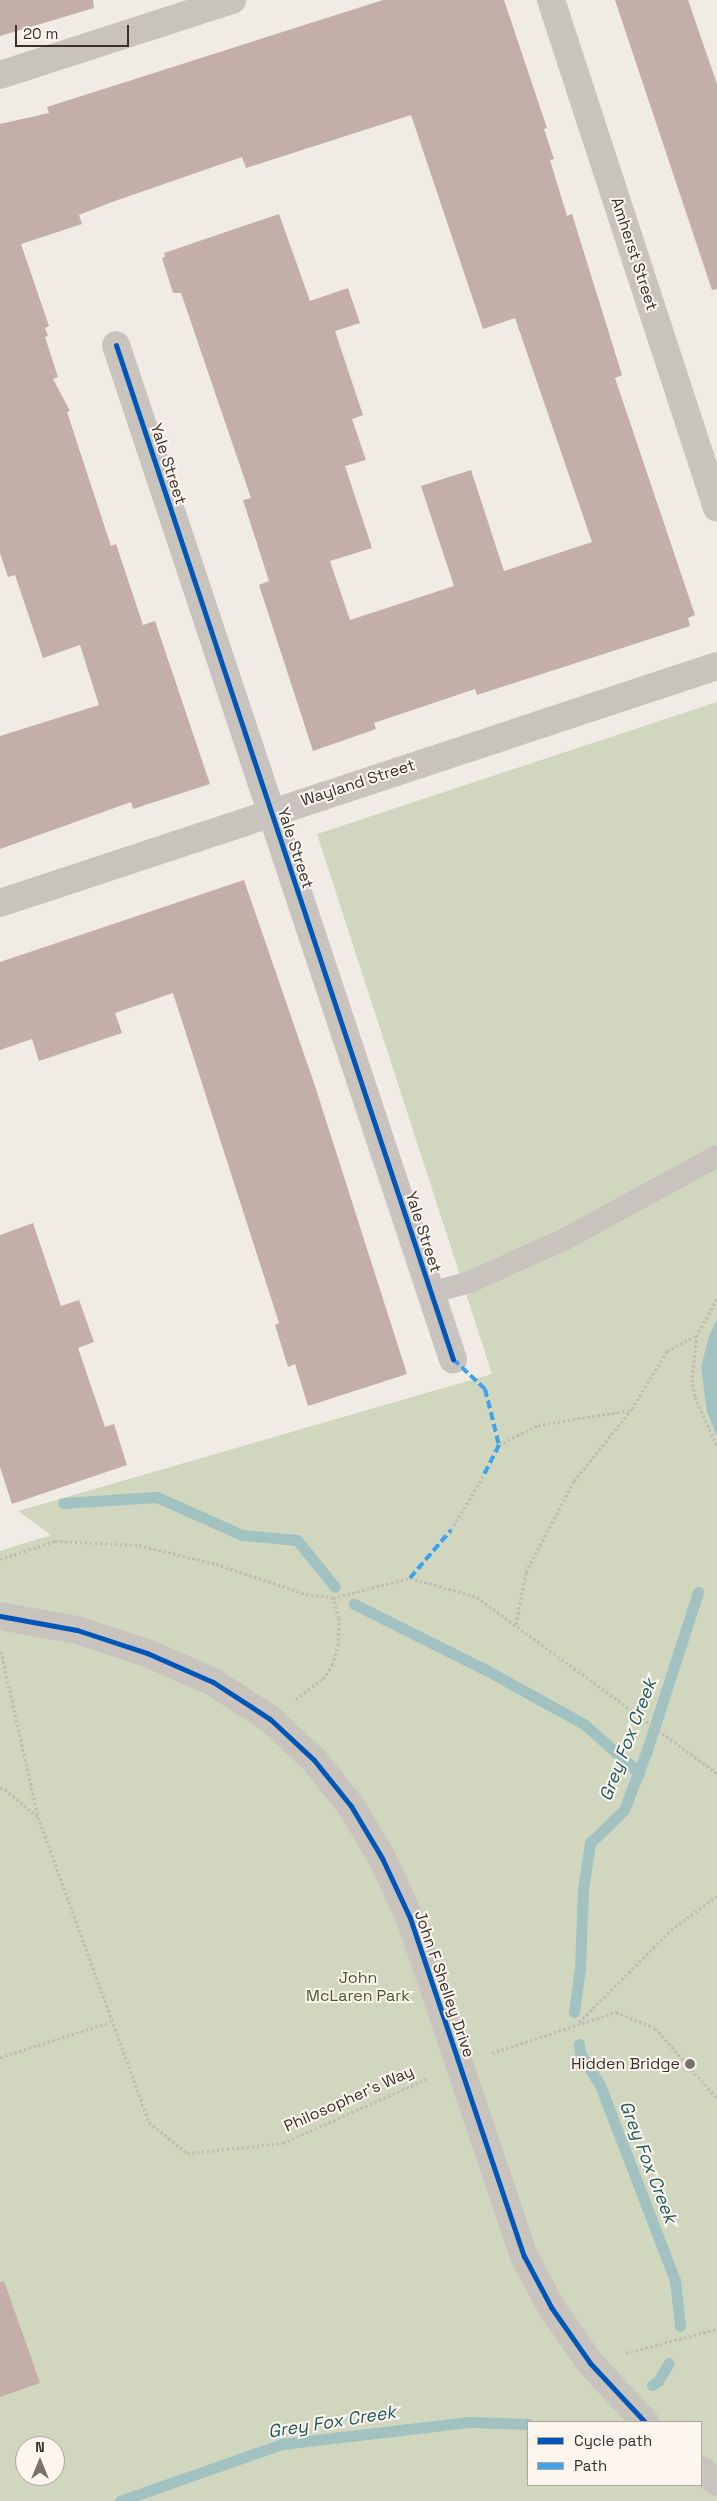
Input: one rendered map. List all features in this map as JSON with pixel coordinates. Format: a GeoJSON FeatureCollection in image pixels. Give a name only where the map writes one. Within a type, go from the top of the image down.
{"type":"FeatureCollection","features":[{"type":"Feature","properties":{"kind":"street"},"geometry":{"type":"LineString","coordinates":[[0,75],[232,0]]}},
{"type":"Feature","properties":{"kind":"street","name":"Amherst Street"},"geometry":{"type":"LineString","coordinates":[[550,0],[717,508]]}},
{"type":"Feature","properties":{"kind":"street","name":"Yale Street"},"geometry":{"type":"LineString","coordinates":[[116,345],[453,1358]]}},
{"type":"Feature","properties":{"kind":"street","name":"Wayland Street"},"geometry":{"type":"LineString","coordinates":[[0,903],[270,812],[717,666]]}},
{"type":"Feature","properties":{"kind":"street","name":"John F Shelley Drive"},"geometry":{"type":"LineString","coordinates":[[0,1616],[77,1630],[147,1653],[213,1682],[270,1719],[314,1760],[351,1806],[382,1858],[410,1918],[524,2256],[551,2307],[590,2362],[644,2421]]}},
{"type":"Feature","properties":{"kind":"street"},"geometry":{"type":"LineString","coordinates":[[702,2471],[717,2482]]}},
{"type":"Feature","properties":{"kind":"lane"},"geometry":{"type":"LineString","coordinates":[[430,1292],[470,1282],[565,1239],[717,1156]]}},
{"type":"Feature","properties":{"kind":"path"},"geometry":{"type":"LineString","coordinates":[[717,1299],[696,1335],[692,1360],[694,1397],[717,1446]]}},
{"type":"Feature","properties":{"kind":"path"},"geometry":{"type":"LineString","coordinates":[[516,1624],[526,1572],[574,1480],[632,1410],[667,1351],[696,1335]]}},
{"type":"Feature","properties":{"kind":"path"},"geometry":{"type":"LineString","coordinates":[[499,1445],[538,1424],[632,1410]]}},
{"type":"Feature","properties":{"kind":"path"},"geometry":{"type":"LineString","coordinates":[[451,1530],[483,1477]]}},
{"type":"Feature","properties":{"kind":"path"},"geometry":{"type":"LineString","coordinates":[[0,1559],[55,1541],[139,1545],[216,1564],[306,1594],[332,1598],[410,1578],[477,1598],[516,1624],[717,1773]]}},
{"type":"Feature","properties":{"kind":"path"},"geometry":{"type":"LineString","coordinates":[[270,1719],[322,1678],[332,1665],[338,1645],[340,1618],[332,1598]]}},
{"type":"Feature","properties":{"kind":"path"},"geometry":{"type":"LineString","coordinates":[[0,1648],[38,1818]]}},
{"type":"Feature","properties":{"kind":"path"},"geometry":{"type":"LineString","coordinates":[[577,2024],[671,1930],[717,1896]]}},
{"type":"Feature","properties":{"kind":"path"},"geometry":{"type":"LineString","coordinates":[[0,2058],[111,2022]]}},
{"type":"Feature","properties":{"kind":"path"},"geometry":{"type":"LineString","coordinates":[[590,2362],[717,2329]]}},
{"type":"Feature","properties":{"kind":"green space","name":"John McLaren Park"},"geometry":{"type":"Polygon","coordinates":[[[717,702],[717,2501],[0,2501],[0,1551],[51,1535],[18,1511],[492,1374],[317,834],[717,702]]]}},
{"type":"Feature","properties":{"kind":"water"},"geometry":{"type":"Polygon","coordinates":[[[717,1319],[717,1436],[707,1412],[701,1367],[709,1336],[717,1319]]]}},
{"type":"Feature","properties":{"kind":"building"},"geometry":{"type":"Polygon","coordinates":[[[0,0],[93,0],[94,8],[0,36],[0,0]]]}},
{"type":"Feature","properties":{"kind":"building"},"geometry":{"type":"Polygon","coordinates":[[[383,0],[504,0],[547,128],[544,129],[554,159],[550,160],[567,216],[572,214],[622,375],[615,378],[695,615],[688,618],[690,626],[477,695],[475,689],[374,723],[376,729],[313,751],[259,585],[269,581],[243,500],[251,498],[181,293],[173,293],[162,258],[165,257],[164,253],[279,214],[310,301],[348,288],[360,323],[335,331],[363,415],[352,419],[366,460],[345,466],[372,548],[330,561],[350,620],[454,586],[421,486],[471,470],[504,571],[592,542],[515,318],[483,329],[411,115],[246,168],[242,157],[112,202],[79,215],[82,224],[21,244],[49,326],[45,328],[48,336],[45,337],[58,377],[53,379],[70,411],[67,412],[111,546],[116,544],[143,625],[155,621],[210,784],[133,809],[131,802],[0,849],[0,736],[99,705],[80,645],[43,658],[15,575],[8,577],[0,553],[0,124],[49,113],[47,107],[383,0]]]}},
{"type":"Feature","properties":{"kind":"building"},"geometry":{"type":"Polygon","coordinates":[[[615,0],[688,0],[717,84],[717,289],[712,290],[615,0]]]}},
{"type":"Feature","properties":{"kind":"building"},"geometry":{"type":"Polygon","coordinates":[[[244,880],[315,1086],[407,1374],[308,1406],[295,1364],[288,1367],[275,1325],[279,1323],[173,993],[115,1013],[122,1033],[39,1061],[32,1039],[0,1050],[0,962],[244,880]]]}},
{"type":"Feature","properties":{"kind":"building"},"geometry":{"type":"Polygon","coordinates":[[[33,1223],[61,1306],[79,1300],[94,1342],[78,1348],[105,1427],[114,1424],[127,1465],[12,1504],[0,1467],[0,1235],[33,1223]]]}},
{"type":"Feature","properties":{"kind":"building"},"geometry":{"type":"Polygon","coordinates":[[[4,2281],[40,2383],[0,2397],[0,2282],[4,2281]]]}},
{"type":"Feature","properties":{"kind":"waterway"},"geometry":{"type":"LineString","coordinates":[[63,1503],[157,1497],[242,1535],[297,1540],[335,1587]]}},
{"type":"Feature","properties":{"kind":"waterway","name":"Grey Fox Creek"},"geometry":{"type":"LineString","coordinates":[[574,2012],[580,1968],[583,1889],[590,1843],[624,1810],[647,1750],[698,1592]]}},
{"type":"Feature","properties":{"kind":"waterway"},"geometry":{"type":"LineString","coordinates":[[354,1604],[486,1670],[584,1724],[639,1773]]}},
{"type":"Feature","properties":{"kind":"waterway","name":"Grey Fox Creek"},"geometry":{"type":"LineString","coordinates":[[579,2044],[580,2053],[600,2085],[675,2280],[680,2326]]}},
{"type":"Feature","properties":{"kind":"waterway","name":"Grey Fox Creek"},"geometry":{"type":"LineString","coordinates":[[652,2385],[658,2381],[669,2363]]}},
{"type":"Feature","properties":{"kind":"waterway","name":"Grey Fox Creek"},"geometry":{"type":"LineString","coordinates":[[120,2501],[282,2444],[469,2422],[527,2424]]}},
{"type":"Feature","properties":{"kind":"marked path"},"geometry":{"type":"LineString","coordinates":[[453,1359],[485,1389],[499,1445],[483,1477]]}},
{"type":"Feature","properties":{"kind":"marked path"},"geometry":{"type":"LineString","coordinates":[[410,1578],[451,1530]]}},
{"type":"Feature","properties":{"kind":"cycle path"},"geometry":{"type":"LineString","coordinates":[[116,345],[453,1359]]}},
{"type":"Feature","properties":{"kind":"cycle path"},"geometry":{"type":"LineString","coordinates":[[0,1616],[77,1630],[147,1653],[213,1682],[270,1719],[314,1760],[351,1806],[382,1858],[410,1918],[524,2256],[551,2307],[590,2363],[644,2421]]}},
{"type":"Feature","properties":{"kind":"place","name":"Hidden Bridge"},"geometry":{"type":"Point","coordinates":[690,2064]}}]}
